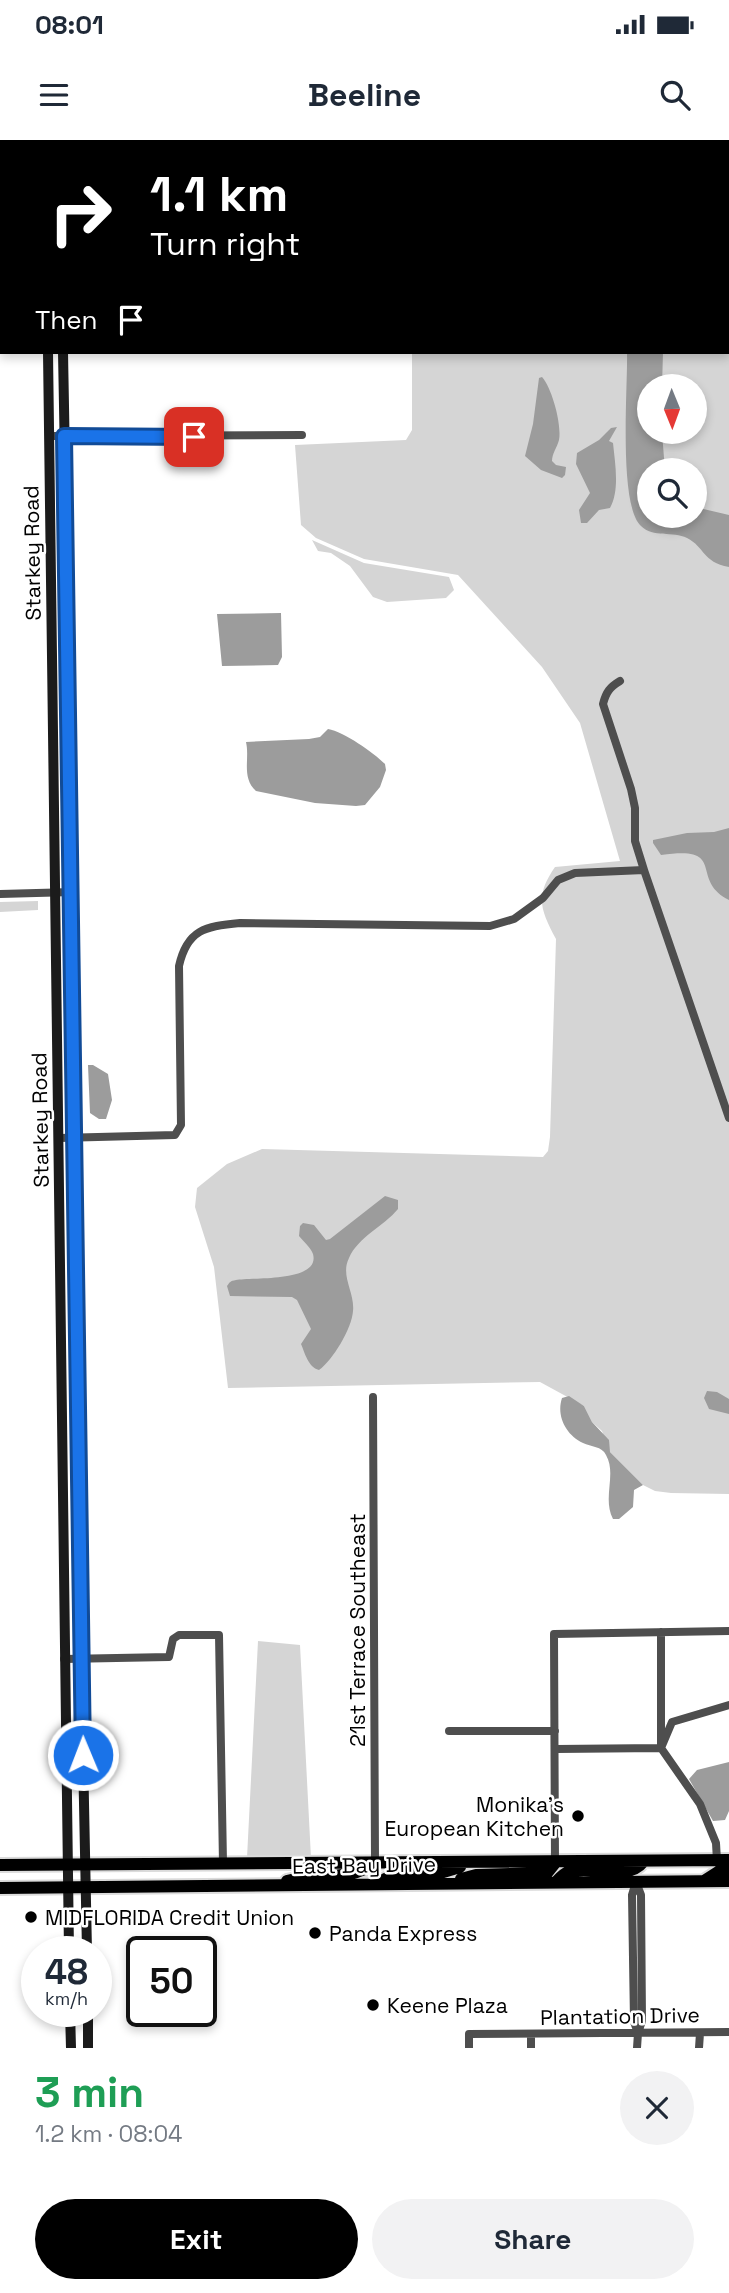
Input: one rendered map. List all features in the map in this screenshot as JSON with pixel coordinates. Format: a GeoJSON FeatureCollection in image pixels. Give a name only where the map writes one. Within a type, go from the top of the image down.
{"type":"FeatureCollection","features":[{"type":"Feature","properties":{"kind":"main road","name":"Starkey Road"},"geometry":{"type":"LineString","coordinates":[[48,354],[69,1936]]}},
{"type":"Feature","properties":{"kind":"main road","name":"Starkey Road"},"geometry":{"type":"LineString","coordinates":[[62,354],[73,892],[74,1137],[87,1936]]}},
{"type":"Feature","properties":{"kind":"main road"},"geometry":{"type":"LineString","coordinates":[[555,1883],[570,1871],[626,1871],[639,1866],[643,1861]]}},
{"type":"Feature","properties":{"kind":"main road","name":"East Bay Drive"},"geometry":{"type":"LineString","coordinates":[[0,1865],[723,1861]]}},
{"type":"Feature","properties":{"kind":"main road"},"geometry":{"type":"LineString","coordinates":[[270,1885],[303,1876],[353,1874],[366,1870],[376,1862]]}},
{"type":"Feature","properties":{"kind":"main road"},"geometry":{"type":"LineString","coordinates":[[374,1884],[396,1874],[440,1873],[473,1863]]}},
{"type":"Feature","properties":{"kind":"main road"},"geometry":{"type":"LineString","coordinates":[[454,1884],[461,1878],[476,1875],[547,1873],[555,1863]]}},
{"type":"Feature","properties":{"kind":"main road"},"geometry":{"type":"LineString","coordinates":[[704,1881],[718,1872],[729,1870]]}},
{"type":"Feature","properties":{"kind":"main road","name":"East Bay Drive"},"geometry":{"type":"LineString","coordinates":[[0,1888],[729,1881]]}},
{"type":"Feature","properties":{"kind":"main road"},"geometry":{"type":"LineString","coordinates":[[70,2027],[71,2048]]}},
{"type":"Feature","properties":{"kind":"main road"},"geometry":{"type":"LineString","coordinates":[[88,2027],[88,2048]]}},
{"type":"Feature","properties":{"kind":"street"},"geometry":{"type":"LineString","coordinates":[[49,436],[303,436]]}},
{"type":"Feature","properties":{"kind":"street"},"geometry":{"type":"LineString","coordinates":[[620,681],[610,687],[603,704],[631,789],[635,808],[635,841],[729,1118]]}},
{"type":"Feature","properties":{"kind":"street"},"geometry":{"type":"LineString","coordinates":[[60,1138],[175,1135],[181,1125],[179,966],[183,947],[198,932],[218,925],[240,923],[490,926],[514,919],[542,898],[558,880],[575,873],[644,870]]}},
{"type":"Feature","properties":{"kind":"street"},"geometry":{"type":"LineString","coordinates":[[0,894],[73,892]]}},
{"type":"Feature","properties":{"kind":"street","name":"21st Terrace Southeast"},"geometry":{"type":"LineString","coordinates":[[373,1397],[376,1862]]}},
{"type":"Feature","properties":{"kind":"street"},"geometry":{"type":"LineString","coordinates":[[555,1883],[554,1634],[729,1631]]}},
{"type":"Feature","properties":{"kind":"street"},"geometry":{"type":"LineString","coordinates":[[661,1632],[661,1748],[700,1804],[723,1861]]}},
{"type":"Feature","properties":{"kind":"street"},"geometry":{"type":"LineString","coordinates":[[64,1659],[169,1657],[173,1639],[179,1635],[219,1635],[223,1863]]}},
{"type":"Feature","properties":{"kind":"street"},"geometry":{"type":"LineString","coordinates":[[661,1748],[672,1722],[729,1705]]}},
{"type":"Feature","properties":{"kind":"street"},"geometry":{"type":"LineString","coordinates":[[449,1731],[555,1731]]}},
{"type":"Feature","properties":{"kind":"street"},"geometry":{"type":"LineString","coordinates":[[556,1749],[661,1748]]}},
{"type":"Feature","properties":{"kind":"street"},"geometry":{"type":"LineString","coordinates":[[636,1882],[641,1895],[642,2021],[637,2048]]}},
{"type":"Feature","properties":{"kind":"street"},"geometry":{"type":"LineString","coordinates":[[699,2048],[700,2032]]}},
{"type":"Feature","properties":{"kind":"street","name":"Plantation Drive"},"geometry":{"type":"LineString","coordinates":[[469,2048],[469,2034],[729,2032]]}},
{"type":"Feature","properties":{"kind":"street"},"geometry":{"type":"LineString","coordinates":[[531,2034],[531,2048]]}},
{"type":"Feature","properties":{"kind":"shaded area"},"geometry":{"type":"Polygon","coordinates":[[[412,354],[729,354],[729,1494],[671,1493],[655,1491],[643,1485],[610,1452],[602,1431],[592,1422],[584,1406],[540,1382],[228,1388],[214,1267],[195,1207],[197,1188],[227,1164],[262,1149],[543,1157],[548,1151],[550,1137],[556,939],[543,911],[544,886],[555,867],[620,861],[580,723],[542,667],[458,575],[364,559],[316,538],[301,525],[295,445],[406,440],[412,430],[412,354]]]}},
{"type":"Feature","properties":{"kind":"shaded area"},"geometry":{"type":"Polygon","coordinates":[[[627,354],[663,354],[662,374],[637,374],[637,444],[663,444],[664,458],[637,458],[637,519],[629,495],[627,354]]]}},
{"type":"Feature","properties":{"kind":"shaded area"},"geometry":{"type":"Polygon","coordinates":[[[542,377],[553,398],[558,416],[560,433],[552,461],[556,465],[566,467],[562,478],[541,470],[525,456],[533,424],[539,378],[542,377]]]}},
{"type":"Feature","properties":{"kind":"shaded area"},"geometry":{"type":"Polygon","coordinates":[[[617,427],[609,441],[613,443],[616,468],[613,501],[610,508],[599,510],[587,523],[581,523],[579,510],[590,493],[576,464],[577,453],[599,440],[611,428],[617,427]]]}},
{"type":"Feature","properties":{"kind":"shaded area"},"geometry":{"type":"Polygon","coordinates":[[[707,510],[729,515],[729,567],[714,562],[687,538],[644,528],[707,528],[707,510]]]}},
{"type":"Feature","properties":{"kind":"shaded area"},"geometry":{"type":"Polygon","coordinates":[[[312,540],[364,563],[449,577],[454,590],[446,598],[387,602],[373,597],[350,566],[331,553],[318,551],[312,540]]]}},
{"type":"Feature","properties":{"kind":"shaded area"},"geometry":{"type":"Polygon","coordinates":[[[281,613],[282,657],[278,665],[222,666],[217,614],[281,613]]]}},
{"type":"Feature","properties":{"kind":"shaded area"},"geometry":{"type":"Polygon","coordinates":[[[328,729],[358,743],[385,764],[386,770],[380,787],[365,805],[315,803],[256,791],[251,786],[247,774],[246,742],[309,739],[320,737],[328,729]]]}},
{"type":"Feature","properties":{"kind":"shaded area"},"geometry":{"type":"Polygon","coordinates":[[[729,828],[729,900],[717,892],[711,883],[702,859],[682,853],[661,855],[653,843],[653,840],[687,833],[714,832],[729,828]]]}},
{"type":"Feature","properties":{"kind":"shaded area"},"geometry":{"type":"Polygon","coordinates":[[[38,901],[38,910],[0,912],[0,902],[38,901]]]}},
{"type":"Feature","properties":{"kind":"shaded area"},"geometry":{"type":"Polygon","coordinates":[[[88,1065],[108,1074],[112,1100],[106,1119],[99,1119],[90,1113],[88,1065]]]}},
{"type":"Feature","properties":{"kind":"shaded area"},"geometry":{"type":"Polygon","coordinates":[[[385,1196],[398,1200],[398,1209],[358,1244],[349,1258],[346,1271],[353,1304],[352,1318],[336,1351],[319,1370],[310,1363],[301,1344],[311,1329],[297,1300],[292,1297],[230,1296],[227,1286],[234,1280],[282,1277],[306,1270],[313,1263],[313,1254],[299,1236],[303,1223],[314,1225],[326,1240],[330,1239],[385,1196]]]}},
{"type":"Feature","properties":{"kind":"shaded area"},"geometry":{"type":"Polygon","coordinates":[[[707,1391],[717,1392],[729,1399],[729,1414],[709,1409],[704,1398],[707,1391]]]}},
{"type":"Feature","properties":{"kind":"shaded area"},"geometry":{"type":"Polygon","coordinates":[[[569,1396],[584,1406],[592,1422],[609,1440],[610,1452],[643,1485],[634,1490],[633,1507],[619,1519],[613,1519],[610,1511],[610,1470],[606,1455],[599,1448],[577,1440],[564,1424],[560,1405],[562,1398],[569,1396]]]}},
{"type":"Feature","properties":{"kind":"shaded area"},"geometry":{"type":"Polygon","coordinates":[[[258,1641],[300,1645],[311,1858],[247,1858],[258,1641]]]}},
{"type":"Feature","properties":{"kind":"shaded area"},"geometry":{"type":"Polygon","coordinates":[[[729,1762],[729,1811],[725,1820],[713,1821],[689,1779],[697,1770],[729,1762]]]}},
{"type":"Feature","properties":{"kind":"place","name":"Monika's European Kitchen"},"geometry":{"type":"Point","coordinates":[578,1816]}},
{"type":"Feature","properties":{"kind":"place","name":"MIDFLORIDA Credit Union"},"geometry":{"type":"Point","coordinates":[31,1917]}},
{"type":"Feature","properties":{"kind":"place","name":"Panda Express"},"geometry":{"type":"Point","coordinates":[315,1933]}},
{"type":"Feature","properties":{"kind":"place","name":"Keene Plaza"},"geometry":{"type":"Point","coordinates":[373,2005]}},
{"type":"Feature","properties":{"kind":"route"},"geometry":{"type":"LineString","coordinates":[[83,1755],[77,1455],[73,892],[64,436],[194,437]]}}]}
